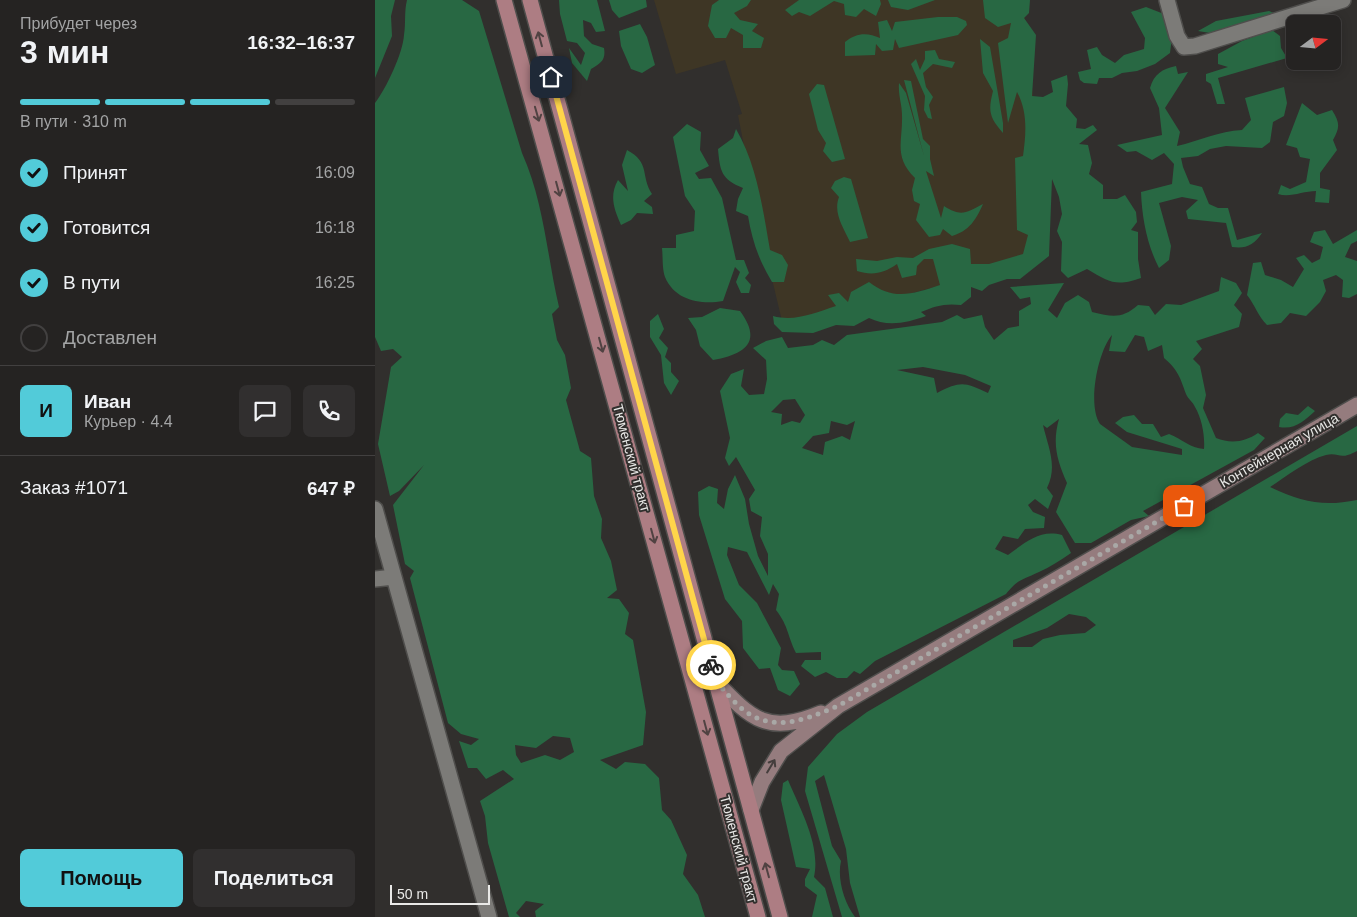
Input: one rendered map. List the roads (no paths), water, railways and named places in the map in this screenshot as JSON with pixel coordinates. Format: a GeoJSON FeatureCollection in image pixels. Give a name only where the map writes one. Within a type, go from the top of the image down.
{"type":"FeatureCollection","features":[{"type":"Feature","properties":{"kind":"main road","name":"Тюменский тракт"},"geometry":{"type":"LineString","coordinates":[[504,0],[758,917]]}},
{"type":"Feature","properties":{"kind":"main road","name":"Тюменский тракт"},"geometry":{"type":"LineString","coordinates":[[530,0],[780,917]]}},
{"type":"Feature","properties":{"kind":"street"},"geometry":{"type":"LineString","coordinates":[[1167,0],[1177,36],[1183,47],[1195,46],[1307,6],[1343,0]]}},
{"type":"Feature","properties":{"kind":"street","name":"Контейнерная улица"},"geometry":{"type":"LineString","coordinates":[[751,810],[762,782],[781,750],[838,706],[1357,405]]}},
{"type":"Feature","properties":{"kind":"street"},"geometry":{"type":"LineString","coordinates":[[375,509],[489,917]]}},
{"type":"Feature","properties":{"kind":"street"},"geometry":{"type":"LineString","coordinates":[[375,579],[393,577]]}},
{"type":"Feature","properties":{"kind":"street","name":"Контейнерная улица"},"geometry":{"type":"LineString","coordinates":[[716,682],[737,705],[765,722],[789,723],[838,706]]}}]}
